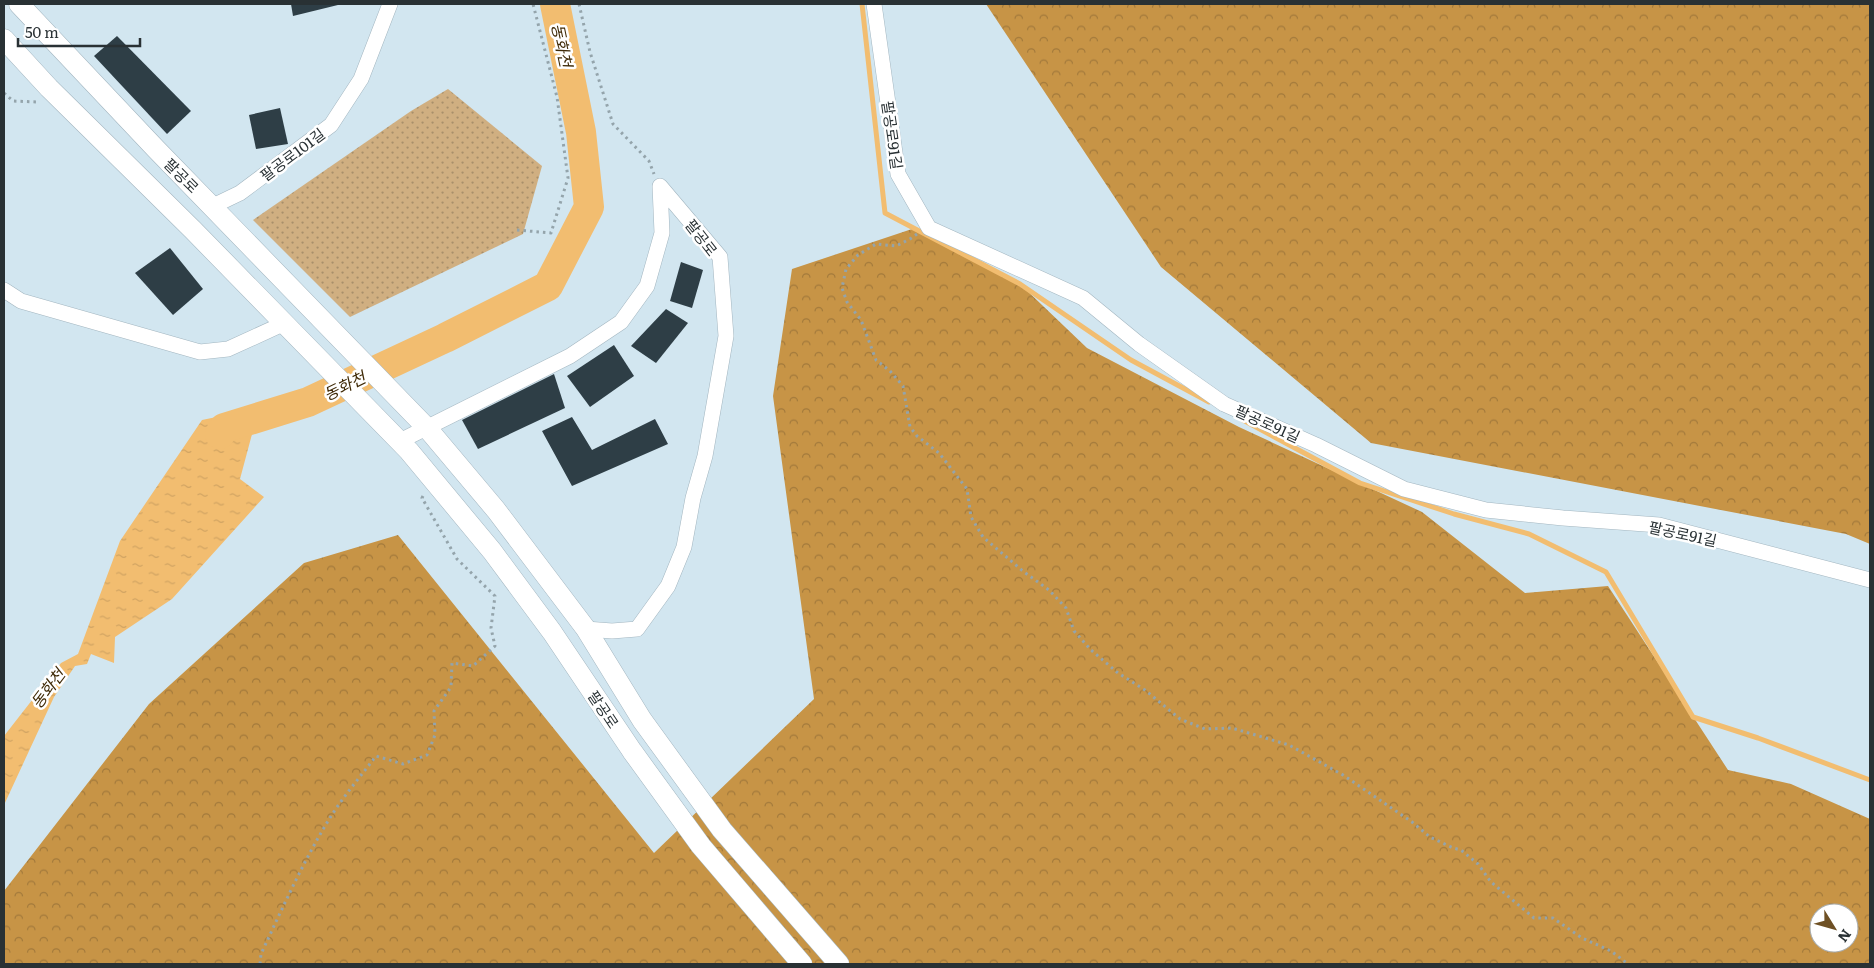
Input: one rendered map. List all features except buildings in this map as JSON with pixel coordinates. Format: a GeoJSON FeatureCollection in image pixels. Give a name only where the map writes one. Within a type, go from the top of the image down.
{"type":"FeatureCollection","features":[{"type":"Feature","properties":{"kind":"main road","name":"팔공로"},"geometry":{"type":"LineString","coordinates":[[19,4],[155,148],[426,428],[496,510],[586,629],[642,720],[722,830],[839,964]]}},
{"type":"Feature","properties":{"kind":"main road","name":"팔공로"},"geometry":{"type":"LineString","coordinates":[[4,39],[60,100],[284,322],[400,441],[492,551],[552,632],[632,751],[701,846],[802,964]]}},
{"type":"Feature","properties":{"kind":"street","name":"팔공로101길"},"geometry":{"type":"LineString","coordinates":[[213,206],[240,193],[331,125],[361,79],[390,4]]}},
{"type":"Feature","properties":{"kind":"street","name":"팔공로91길"},"geometry":{"type":"LineString","coordinates":[[874,4],[898,174],[929,228],[1082,298],[1139,344],[1224,404],[1316,445],[1404,488],[1486,510],[1659,526],[1870,580]]}},
{"type":"Feature","properties":{"kind":"street","name":"팔공로"},"geometry":{"type":"LineString","coordinates":[[426,428],[570,356],[621,322],[648,286],[662,233],[660,186]]}},
{"type":"Feature","properties":{"kind":"street","name":"팔공로"},"geometry":{"type":"LineString","coordinates":[[586,629],[612,631],[637,629],[668,586],[684,547],[693,498],[705,456],[726,336],[720,257],[660,186]]}},
{"type":"Feature","properties":{"kind":"street"},"geometry":{"type":"LineString","coordinates":[[4,290],[21,301],[200,352],[228,349],[284,322]]}},
{"type":"Feature","properties":{"kind":"street"},"geometry":{"type":"LineString","coordinates":[[400,441],[426,428]]}},
{"type":"Feature","properties":{"kind":"path"},"geometry":{"type":"LineString","coordinates":[[517,230],[551,233],[568,178],[557,96],[533,4]]}},
{"type":"Feature","properties":{"kind":"path"},"geometry":{"type":"LineString","coordinates":[[579,4],[590,52],[614,124],[648,160],[660,186]]}},
{"type":"Feature","properties":{"kind":"path"},"geometry":{"type":"LineString","coordinates":[[4,93],[13,100],[41,102],[60,100]]}},
{"type":"Feature","properties":{"kind":"path"},"geometry":{"type":"LineString","coordinates":[[910,240],[896,246],[876,244],[858,255],[846,269],[842,288],[846,302],[861,320],[876,360],[890,371],[903,386],[910,427],[917,436],[939,453],[967,489],[971,517],[983,537],[1024,572],[1049,590],[1066,608],[1074,632],[1091,650],[1118,673],[1145,690],[1180,719],[1205,729],[1232,728],[1289,745],[1343,775],[1412,822],[1430,837],[1461,850],[1478,864],[1491,882],[1534,918],[1553,918],[1582,938],[1611,951],[1628,964]]}},
{"type":"Feature","properties":{"kind":"path"},"geometry":{"type":"LineString","coordinates":[[260,964],[260,954],[291,887],[329,819],[349,790],[376,756],[403,764],[427,755],[435,735],[434,711],[451,687],[452,663],[473,666],[494,646],[491,628],[495,596],[457,559],[422,498],[425,491]]}},
{"type":"Feature","properties":{"kind":"green space"},"geometry":{"type":"Polygon","coordinates":[[[986,4],[1870,4],[1870,544],[1846,534],[1371,443],[1161,267],[986,4]]]}},
{"type":"Feature","properties":{"kind":"green space"},"geometry":{"type":"Polygon","coordinates":[[[915,228],[1020,284],[1087,348],[1239,427],[1422,512],[1525,593],[1608,586],[1728,770],[1791,784],[1870,819],[1870,964],[4,964],[4,891],[149,704],[304,563],[398,535],[654,853],[814,699],[773,396],[792,269],[915,228]]]}},
{"type":"Feature","properties":{"kind":"shaded area"},"geometry":{"type":"Polygon","coordinates":[[[448,89],[542,166],[523,234],[350,317],[253,220],[411,111],[448,89]]]}},
{"type":"Feature","properties":{"kind":"water"},"geometry":{"type":"Polygon","coordinates":[[[259,408],[240,479],[264,497],[172,599],[115,637],[114,663],[91,654],[87,664],[75,666],[54,697],[4,805],[4,736],[61,663],[78,654],[120,541],[202,420],[259,408]]]}},
{"type":"Feature","properties":{"kind":"waterway","name":"동화천"},"geometry":{"type":"LineString","coordinates":[[220,434],[224,428],[308,402],[445,338],[548,286],[589,207],[581,132],[555,4]]}},
{"type":"Feature","properties":{"kind":"waterway"},"geometry":{"type":"LineString","coordinates":[[862,4],[885,213],[1020,284],[1131,360],[1209,402]]}},
{"type":"Feature","properties":{"kind":"waterway"},"geometry":{"type":"LineString","coordinates":[[1243,420],[1360,483],[1454,514],[1529,534],[1606,572],[1693,717],[1758,738],[1870,780]]}}]}
